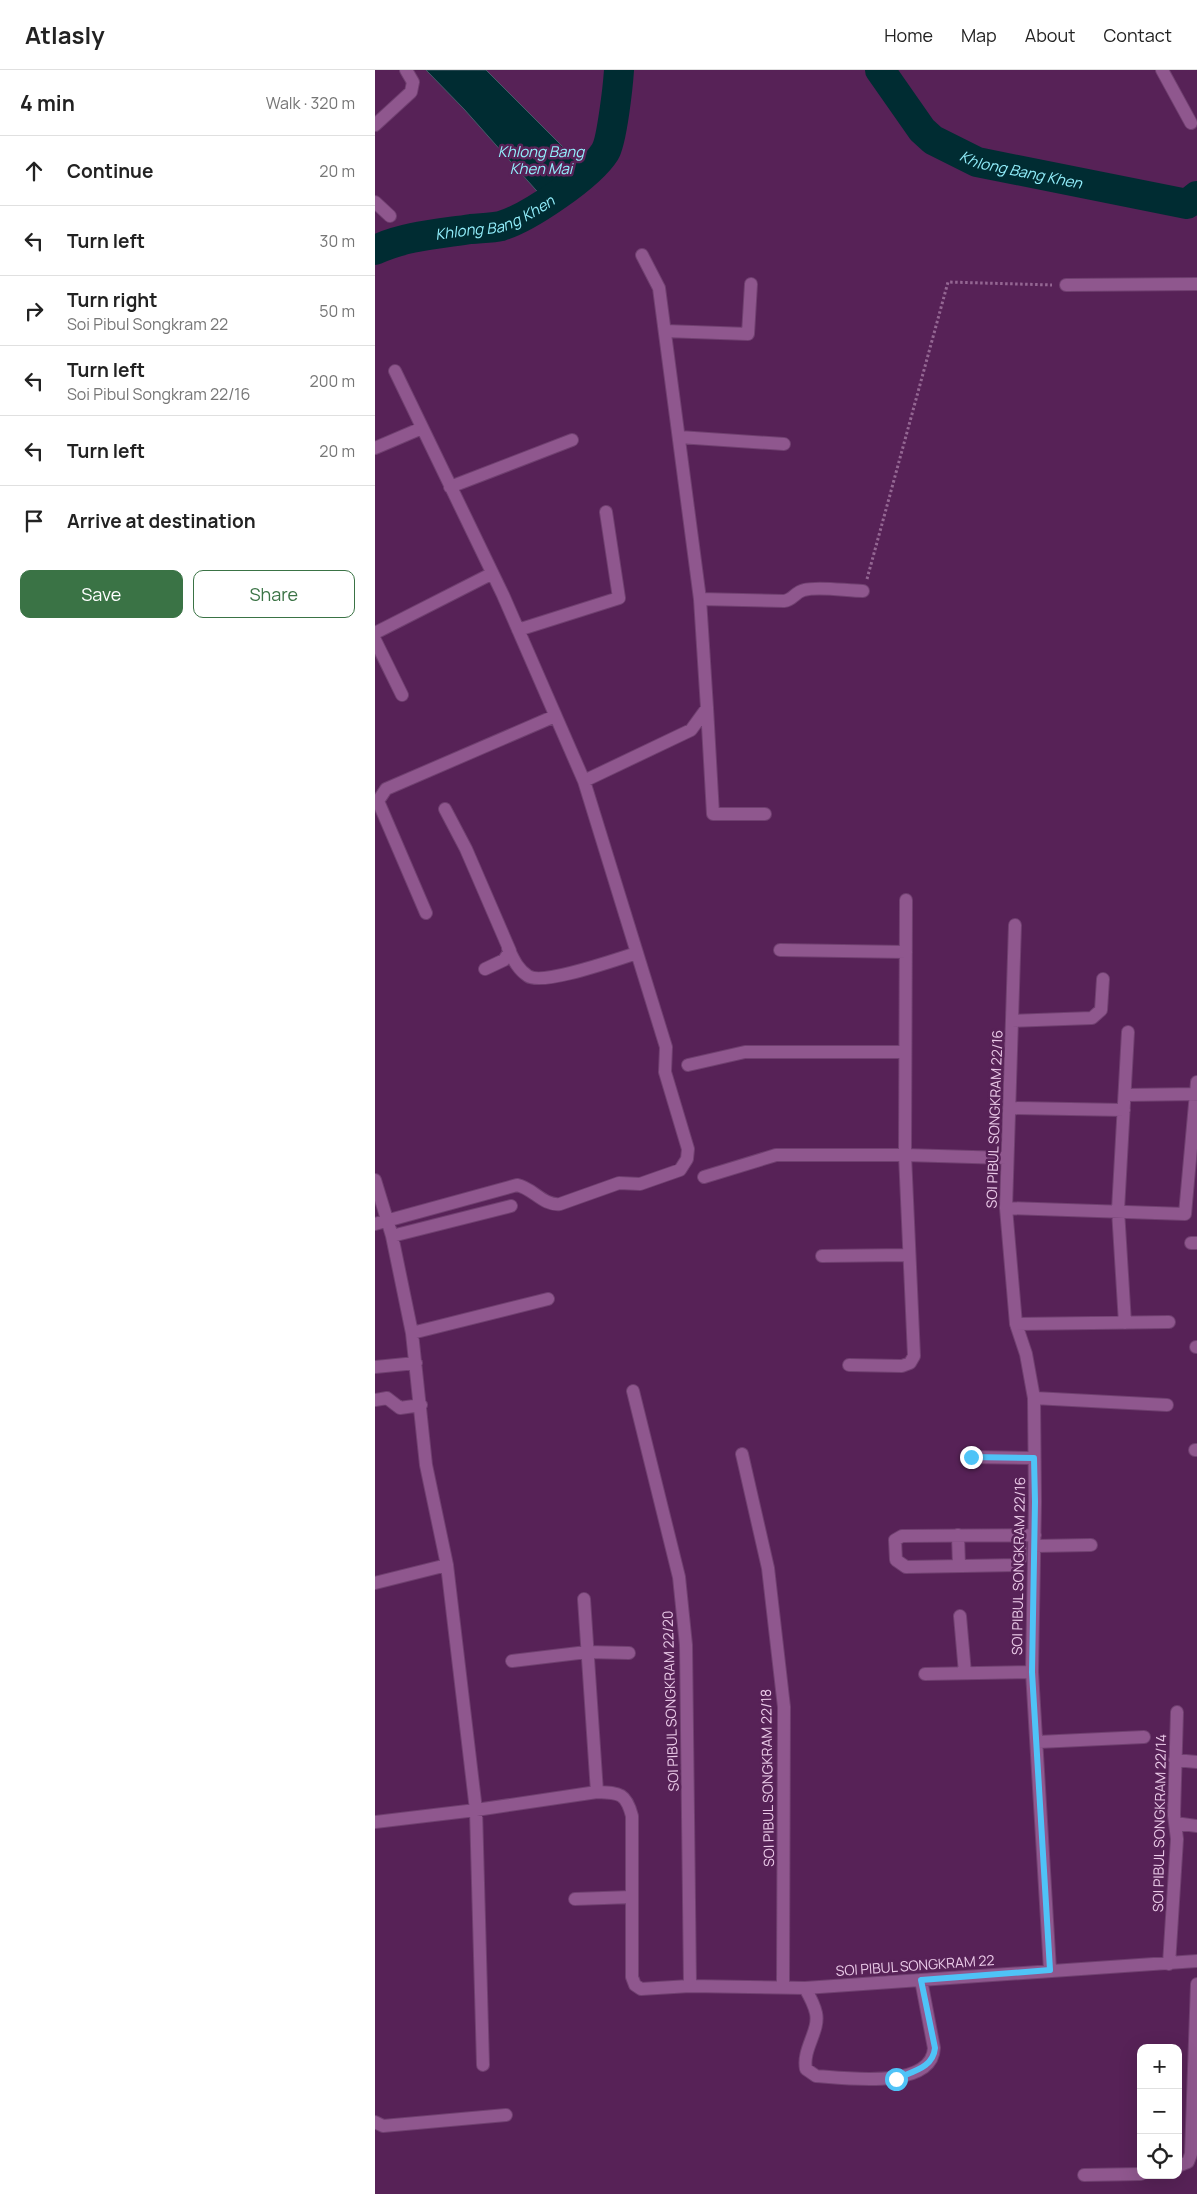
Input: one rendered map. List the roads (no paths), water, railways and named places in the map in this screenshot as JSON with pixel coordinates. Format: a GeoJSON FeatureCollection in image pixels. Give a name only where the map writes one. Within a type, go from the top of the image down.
{"type":"FeatureCollection","features":[{"type":"Feature","properties":{"kind":"street"},"geometry":{"type":"LineString","coordinates":[[375,125],[411,92],[413,82],[405,70]]}},
{"type":"Feature","properties":{"kind":"street"},"geometry":{"type":"LineString","coordinates":[[1162,70],[1191,123]]}},
{"type":"Feature","properties":{"kind":"street"},"geometry":{"type":"LineString","coordinates":[[375,202],[390,216]]}},
{"type":"Feature","properties":{"kind":"street"},"geometry":{"type":"LineString","coordinates":[[642,255],[659,288],[700,599],[713,814],[765,814]]}},
{"type":"Feature","properties":{"kind":"street"},"geometry":{"type":"LineString","coordinates":[[665,331],[748,334],[751,284]]}},
{"type":"Feature","properties":{"kind":"street"},"geometry":{"type":"LineString","coordinates":[[1066,285],[1197,284]]}},
{"type":"Feature","properties":{"kind":"street"},"geometry":{"type":"LineString","coordinates":[[381,1223],[517,1184],[526,1186],[546,1202],[560,1204],[619,1183],[640,1184],[680,1170],[687,1160],[688,1149],[665,1072],[666,1047],[584,781],[518,630],[395,371]]}},
{"type":"Feature","properties":{"kind":"street"},"geometry":{"type":"LineString","coordinates":[[375,448],[422,428]]}},
{"type":"Feature","properties":{"kind":"street"},"geometry":{"type":"LineString","coordinates":[[679,436],[784,444]]}},
{"type":"Feature","properties":{"kind":"street"},"geometry":{"type":"LineString","coordinates":[[450,487],[572,440]]}},
{"type":"Feature","properties":{"kind":"street"},"geometry":{"type":"LineString","coordinates":[[518,630],[619,598],[606,512]]}},
{"type":"Feature","properties":{"kind":"street"},"geometry":{"type":"LineString","coordinates":[[375,633],[491,574]]}},
{"type":"Feature","properties":{"kind":"street"},"geometry":{"type":"LineString","coordinates":[[700,599],[784,601],[789,600],[801,590],[806,589],[863,592]]}},
{"type":"Feature","properties":{"kind":"street"},"geometry":{"type":"LineString","coordinates":[[375,640],[402,695]]}},
{"type":"Feature","properties":{"kind":"street"},"geometry":{"type":"LineString","coordinates":[[584,781],[691,730],[707,708]]}},
{"type":"Feature","properties":{"kind":"street"},"geometry":{"type":"LineString","coordinates":[[426,912],[379,801],[386,789],[555,716]]}},
{"type":"Feature","properties":{"kind":"street"},"geometry":{"type":"LineString","coordinates":[[445,809],[466,849],[508,948],[518,967],[529,978],[548,978],[567,974],[637,953]]}},
{"type":"Feature","properties":{"kind":"street"},"geometry":{"type":"LineString","coordinates":[[849,1365],[902,1366],[910,1364],[914,1356],[905,1155],[906,900]]}},
{"type":"Feature","properties":{"kind":"street","name":"SOI PIBUL SONGKRAM 22/16"},"geometry":{"type":"LineString","coordinates":[[1015,925],[1005,1208],[1016,1324],[1026,1354],[1034,1398],[1035,1541],[1032,1672],[1038,1742],[1050,1970]]}},
{"type":"Feature","properties":{"kind":"street"},"geometry":{"type":"LineString","coordinates":[[485,969],[504,960],[510,952],[508,948]]}},
{"type":"Feature","properties":{"kind":"street"},"geometry":{"type":"LineString","coordinates":[[780,950],[906,952]]}},
{"type":"Feature","properties":{"kind":"street"},"geometry":{"type":"LineString","coordinates":[[1012,1021],[1092,1018],[1101,1010],[1103,980]]}},
{"type":"Feature","properties":{"kind":"street"},"geometry":{"type":"LineString","coordinates":[[1125,1323],[1117,1210],[1125,1096],[1127,1032]]}},
{"type":"Feature","properties":{"kind":"street"},"geometry":{"type":"LineString","coordinates":[[688,1065],[745,1052],[905,1052]]}},
{"type":"Feature","properties":{"kind":"street"},"geometry":{"type":"LineString","coordinates":[[1005,1208],[1117,1210],[1185,1214],[1197,1082]]}},
{"type":"Feature","properties":{"kind":"street"},"geometry":{"type":"LineString","coordinates":[[1125,1096],[1197,1094]]}},
{"type":"Feature","properties":{"kind":"street"},"geometry":{"type":"LineString","coordinates":[[1009,1108],[1124,1110]]}},
{"type":"Feature","properties":{"kind":"street"},"geometry":{"type":"LineString","coordinates":[[704,1176],[776,1155],[905,1155],[1006,1158]]}},
{"type":"Feature","properties":{"kind":"street"},"geometry":{"type":"LineString","coordinates":[[375,1180],[381,1223],[393,1236],[412,1333],[427,1465],[447,1565],[475,1810],[483,2064]]}},
{"type":"Feature","properties":{"kind":"street"},"geometry":{"type":"LineString","coordinates":[[393,1236],[511,1206]]}},
{"type":"Feature","properties":{"kind":"street"},"geometry":{"type":"LineString","coordinates":[[822,1256],[909,1256]]}},
{"type":"Feature","properties":{"kind":"street"},"geometry":{"type":"LineString","coordinates":[[412,1333],[548,1299]]}},
{"type":"Feature","properties":{"kind":"street"},"geometry":{"type":"LineString","coordinates":[[1016,1324],[1169,1322]]}},
{"type":"Feature","properties":{"kind":"street"},"geometry":{"type":"LineString","coordinates":[[375,1367],[416,1363]]}},
{"type":"Feature","properties":{"kind":"street","name":"SOI PIBUL SONGKRAM 22/20"},"geometry":{"type":"LineString","coordinates":[[633,1391],[679,1577],[686,1645],[690,1986]]}},
{"type":"Feature","properties":{"kind":"street"},"geometry":{"type":"LineString","coordinates":[[375,1400],[387,1398],[399,1408],[421,1405]]}},
{"type":"Feature","properties":{"kind":"street"},"geometry":{"type":"LineString","coordinates":[[1034,1398],[1167,1405]]}},
{"type":"Feature","properties":{"kind":"street","name":"SOI PIBUL SONGKRAM 22/18"},"geometry":{"type":"LineString","coordinates":[[742,1454],[768,1568],[784,1707],[783,1986]]}},
{"type":"Feature","properties":{"kind":"street"},"geometry":{"type":"LineString","coordinates":[[971,1457],[1034,1458]]}},
{"type":"Feature","properties":{"kind":"street"},"geometry":{"type":"LineString","coordinates":[[958,1535],[959,1566]]}},
{"type":"Feature","properties":{"kind":"street"},"geometry":{"type":"LineString","coordinates":[[1020,1535],[1020,1559],[1018,1565],[906,1566],[896,1560],[895,1540],[902,1536],[1020,1535],[1035,1541],[1091,1545]]}},
{"type":"Feature","properties":{"kind":"street"},"geometry":{"type":"LineString","coordinates":[[375,1582],[447,1565]]}},
{"type":"Feature","properties":{"kind":"street"},"geometry":{"type":"LineString","coordinates":[[584,1599],[597,1792]]}},
{"type":"Feature","properties":{"kind":"street"},"geometry":{"type":"LineString","coordinates":[[960,1616],[965,1673]]}},
{"type":"Feature","properties":{"kind":"street"},"geometry":{"type":"LineString","coordinates":[[512,1661],[587,1652],[629,1653]]}},
{"type":"Feature","properties":{"kind":"street"},"geometry":{"type":"LineString","coordinates":[[925,1674],[1032,1672]]}},
{"type":"Feature","properties":{"kind":"street","name":"SOI PIBUL SONGKRAM 22/14"},"geometry":{"type":"LineString","coordinates":[[1169,1964],[1177,1839],[1175,1823],[1175,1760],[1177,1712]]}},
{"type":"Feature","properties":{"kind":"street"},"geometry":{"type":"LineString","coordinates":[[1038,1742],[1144,1737]]}},
{"type":"Feature","properties":{"kind":"street"},"geometry":{"type":"LineString","coordinates":[[1175,1760],[1197,1762]]}},
{"type":"Feature","properties":{"kind":"street"},"geometry":{"type":"LineString","coordinates":[[375,1822],[597,1792],[615,1792],[623,1796],[628,1802],[632,1816],[632,1898],[575,1899]]}},
{"type":"Feature","properties":{"kind":"street"},"geometry":{"type":"LineString","coordinates":[[1175,1823],[1197,1826]]}},
{"type":"Feature","properties":{"kind":"street","name":"SOI PIBUL SONGKRAM 22"},"geometry":{"type":"LineString","coordinates":[[632,1898],[632,1977],[635,1985],[641,1988],[690,1986],[783,1986],[805,1988],[1197,1961]]}},
{"type":"Feature","properties":{"kind":"street"},"geometry":{"type":"LineString","coordinates":[[805,1988],[816,2012],[816,2022],[804,2059],[806,2069],[816,2076],[896,2079],[928,2065],[934,2056],[935,2048],[921,1980]]}},
{"type":"Feature","properties":{"kind":"street"},"geometry":{"type":"LineString","coordinates":[[1182,2164],[1188,2162],[1191,2154],[1197,1984]]}},
{"type":"Feature","properties":{"kind":"street"},"geometry":{"type":"LineString","coordinates":[[375,2122],[383,2126],[506,2115]]}},
{"type":"Feature","properties":{"kind":"street"},"geometry":{"type":"LineString","coordinates":[[1084,2174],[1137,2174]]}},
{"type":"Feature","properties":{"kind":"water","name":"Khlong Bang Khen Mai"},"geometry":{"type":"Polygon","coordinates":[[[426,70],[486,70],[571,155],[581,171],[543,198],[464,109],[426,70]]]}},
{"type":"Feature","properties":{"kind":"waterway","name":"Khlong Bang Khen"},"geometry":{"type":"LineString","coordinates":[[375,250],[386,245],[422,236],[501,226],[527,214],[573,184],[597,162],[608,146],[619,70]]}},
{"type":"Feature","properties":{"kind":"waterway","name":"Khlong Bang Khen"},"geometry":{"type":"LineString","coordinates":[[880,70],[922,130],[933,140],[977,162],[1187,204],[1197,196]]}},
{"type":"Feature","properties":{"kind":"waterway","name":"Khlong Bang Khen Mai"},"geometry":{"type":"LineString","coordinates":[[550,164],[571,185]]}}]}
